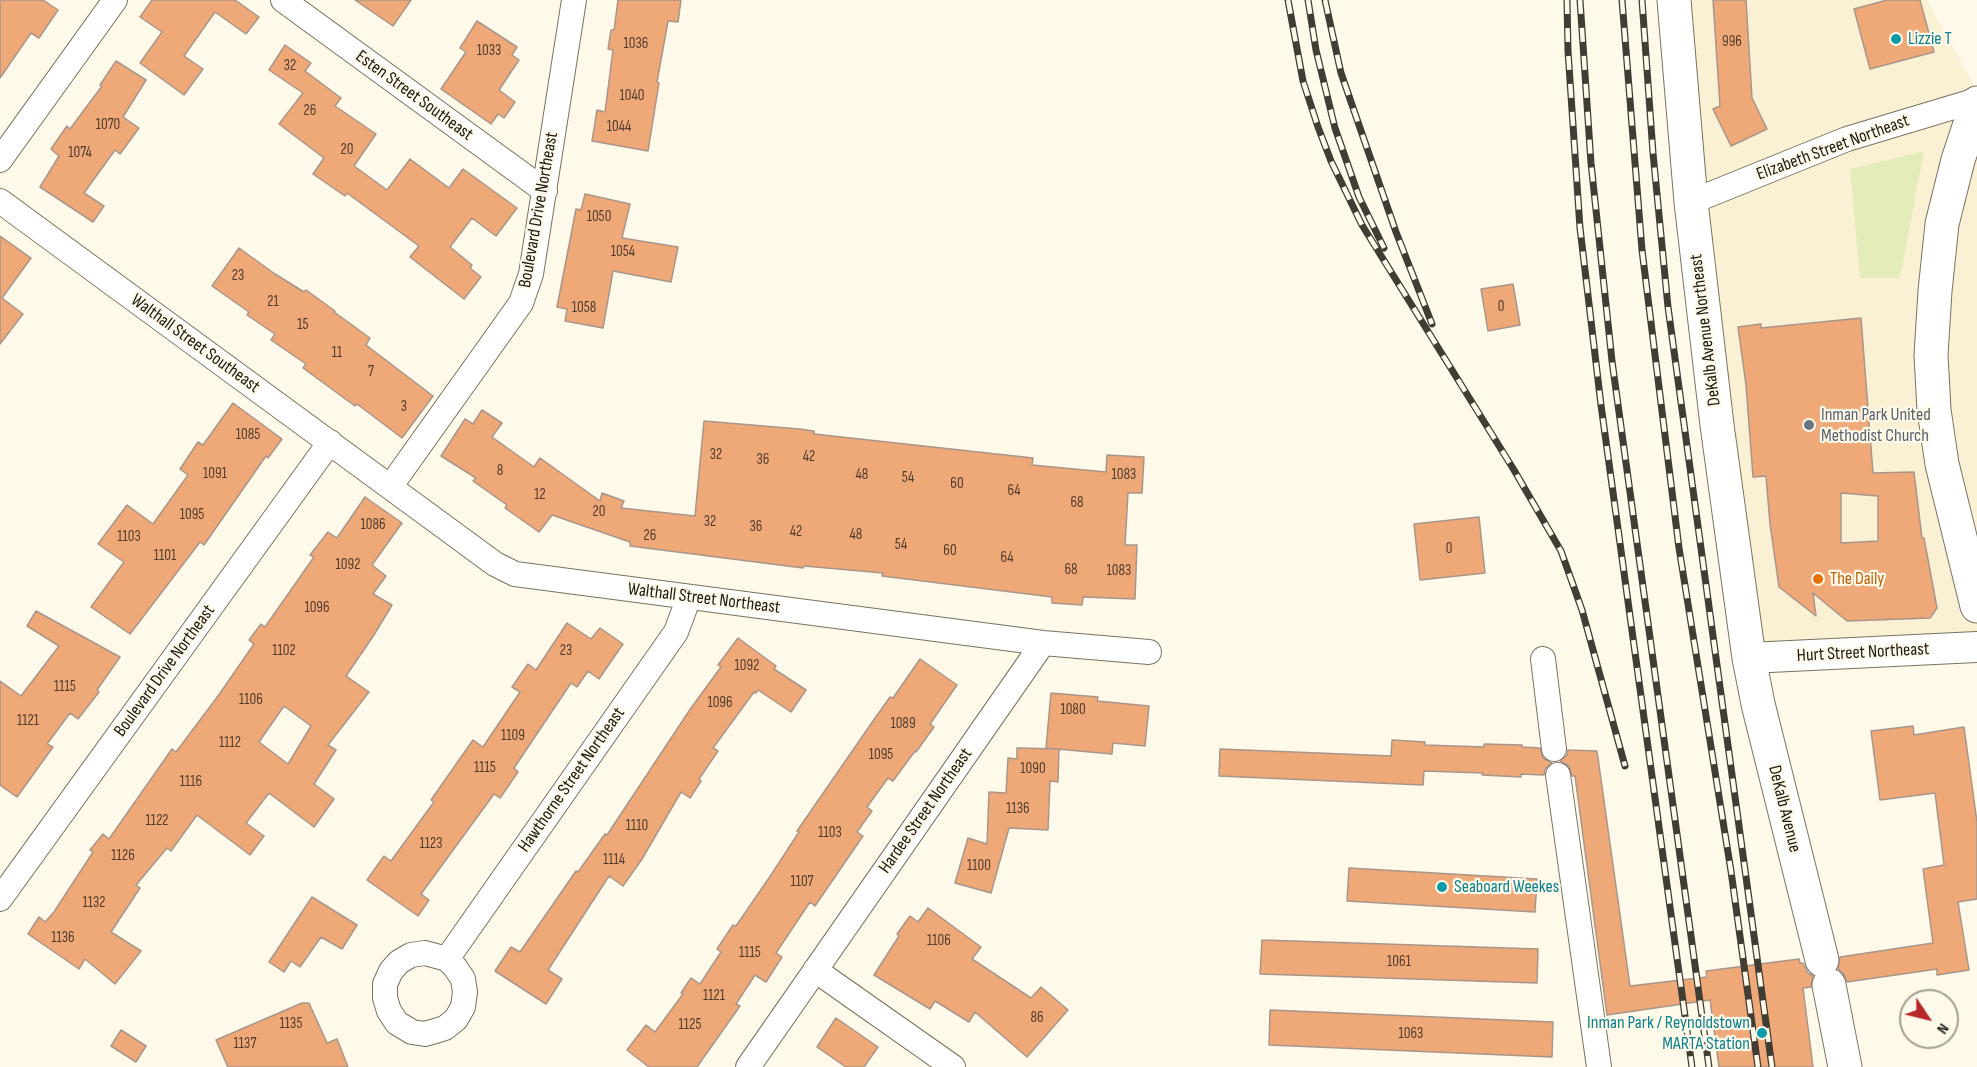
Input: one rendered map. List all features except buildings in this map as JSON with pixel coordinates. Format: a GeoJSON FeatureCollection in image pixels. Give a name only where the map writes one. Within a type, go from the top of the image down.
{"type":"FeatureCollection","features":[{"type":"Feature","properties":{"kind":"main road","name":"DeKalb Avenue Northeast"},"geometry":{"type":"LineString","coordinates":[[1674,0],[1690,201],[1749,658]]}},
{"type":"Feature","properties":{"kind":"main road"},"geometry":{"type":"LineString","coordinates":[[1977,102],[1958,160],[1942,224],[1931,355],[1934,410],[1942,464],[1977,606]]}},
{"type":"Feature","properties":{"kind":"main road","name":"DeKalb Avenue"},"geometry":{"type":"LineString","coordinates":[[1749,658],[1758,704],[1825,972],[1845,1067]]}},
{"type":"Feature","properties":{"kind":"street"},"geometry":{"type":"LineString","coordinates":[[0,160],[115,0]]}},
{"type":"Feature","properties":{"kind":"street","name":"Esten Street Southeast"},"geometry":{"type":"LineString","coordinates":[[283,0],[545,192]]}},
{"type":"Feature","properties":{"kind":"street","name":"Boulevard Drive Northeast"},"geometry":{"type":"LineString","coordinates":[[390,487],[521,303],[531,274],[573,0]]}},
{"type":"Feature","properties":{"kind":"street","name":"Elizabeth Street Northeast"},"geometry":{"type":"LineString","coordinates":[[1690,201],[1847,139],[1977,102]]}},
{"type":"Feature","properties":{"kind":"street","name":"Walthall Street Southeast"},"geometry":{"type":"LineString","coordinates":[[0,201],[390,487]]}},
{"type":"Feature","properties":{"kind":"street","name":"Boulevard Drive Northeast"},"geometry":{"type":"LineString","coordinates":[[0,899],[330,442]]}},
{"type":"Feature","properties":{"kind":"street","name":"Walthall Street Northeast"},"geometry":{"type":"LineString","coordinates":[[390,487],[495,564],[515,574],[1043,643]]}},
{"type":"Feature","properties":{"kind":"street","name":"Hawthorne Street Northeast"},"geometry":{"type":"LineString","coordinates":[[447,959],[676,632],[689,597]]}},
{"type":"Feature","properties":{"kind":"street"},"geometry":{"type":"LineString","coordinates":[[1043,643],[1149,652]]}},
{"type":"Feature","properties":{"kind":"street","name":"Hardee Street Northeast"},"geometry":{"type":"LineString","coordinates":[[748,1067],[1043,643]]}},
{"type":"Feature","properties":{"kind":"street","name":"Hurt Street Northeast"},"geometry":{"type":"LineString","coordinates":[[1749,658],[1977,647]]}},
{"type":"Feature","properties":{"kind":"street"},"geometry":{"type":"LineString","coordinates":[[1543,659],[1554,749]]}},
{"type":"Feature","properties":{"kind":"street"},"geometry":{"type":"LineString","coordinates":[[1558,775],[1599,1067]]}},
{"type":"Feature","properties":{"kind":"street"},"geometry":{"type":"LineString","coordinates":[[816,970],[953,1067]]}},
{"type":"Feature","properties":{"kind":"shaded area"},"geometry":{"type":"Polygon","coordinates":[[[1673,0],[1927,0],[1977,90],[1977,638],[1749,652],[1673,0]]]}},
{"type":"Feature","properties":{"kind":"green space"},"geometry":{"type":"Polygon","coordinates":[[[1924,151],[1900,278],[1860,278],[1850,169],[1924,151]]]}},
{"type":"Feature","properties":{"kind":"railway"},"geometry":{"type":"LineString","coordinates":[[1288,0],[1303,81],[1318,127],[1331,161],[1362,225],[1514,470],[1561,551],[1582,610],[1625,766]]}},
{"type":"Feature","properties":{"kind":"railway"},"geometry":{"type":"LineString","coordinates":[[1308,0],[1316,50],[1335,128],[1359,197],[1384,248]]}},
{"type":"Feature","properties":{"kind":"railway"},"geometry":{"type":"LineString","coordinates":[[1325,0],[1341,73],[1396,232],[1432,324]]}},
{"type":"Feature","properties":{"kind":"railway"},"geometry":{"type":"LineString","coordinates":[[1567,0],[1568,51],[1580,228],[1601,405],[1692,1067]]}},
{"type":"Feature","properties":{"kind":"railway"},"geometry":{"type":"LineString","coordinates":[[1580,0],[1591,163],[1612,361],[1709,1067]]}},
{"type":"Feature","properties":{"kind":"railway"},"geometry":{"type":"LineString","coordinates":[[1622,0],[1642,250],[1679,548],[1731,871],[1758,1067]]}},
{"type":"Feature","properties":{"kind":"railway"},"geometry":{"type":"LineString","coordinates":[[1642,0],[1653,153],[1668,307],[1772,1067]]}},
{"type":"Feature","properties":{"kind":"place","name":"Lizzie T"},"geometry":{"type":"Point","coordinates":[1896,39]}},
{"type":"Feature","properties":{"kind":"place","name":"Inman Park United Methodist Church"},"geometry":{"type":"Point","coordinates":[1809,425]}},
{"type":"Feature","properties":{"kind":"place","name":"The Daily"},"geometry":{"type":"Point","coordinates":[1818,579]}},
{"type":"Feature","properties":{"kind":"place","name":"Seaboard Weekes"},"geometry":{"type":"Point","coordinates":[1442,887]}},
{"type":"Feature","properties":{"kind":"place","name":"Inman Park / Reynoldstown MARTA Station"},"geometry":{"type":"Point","coordinates":[1762,1033]}}]}
